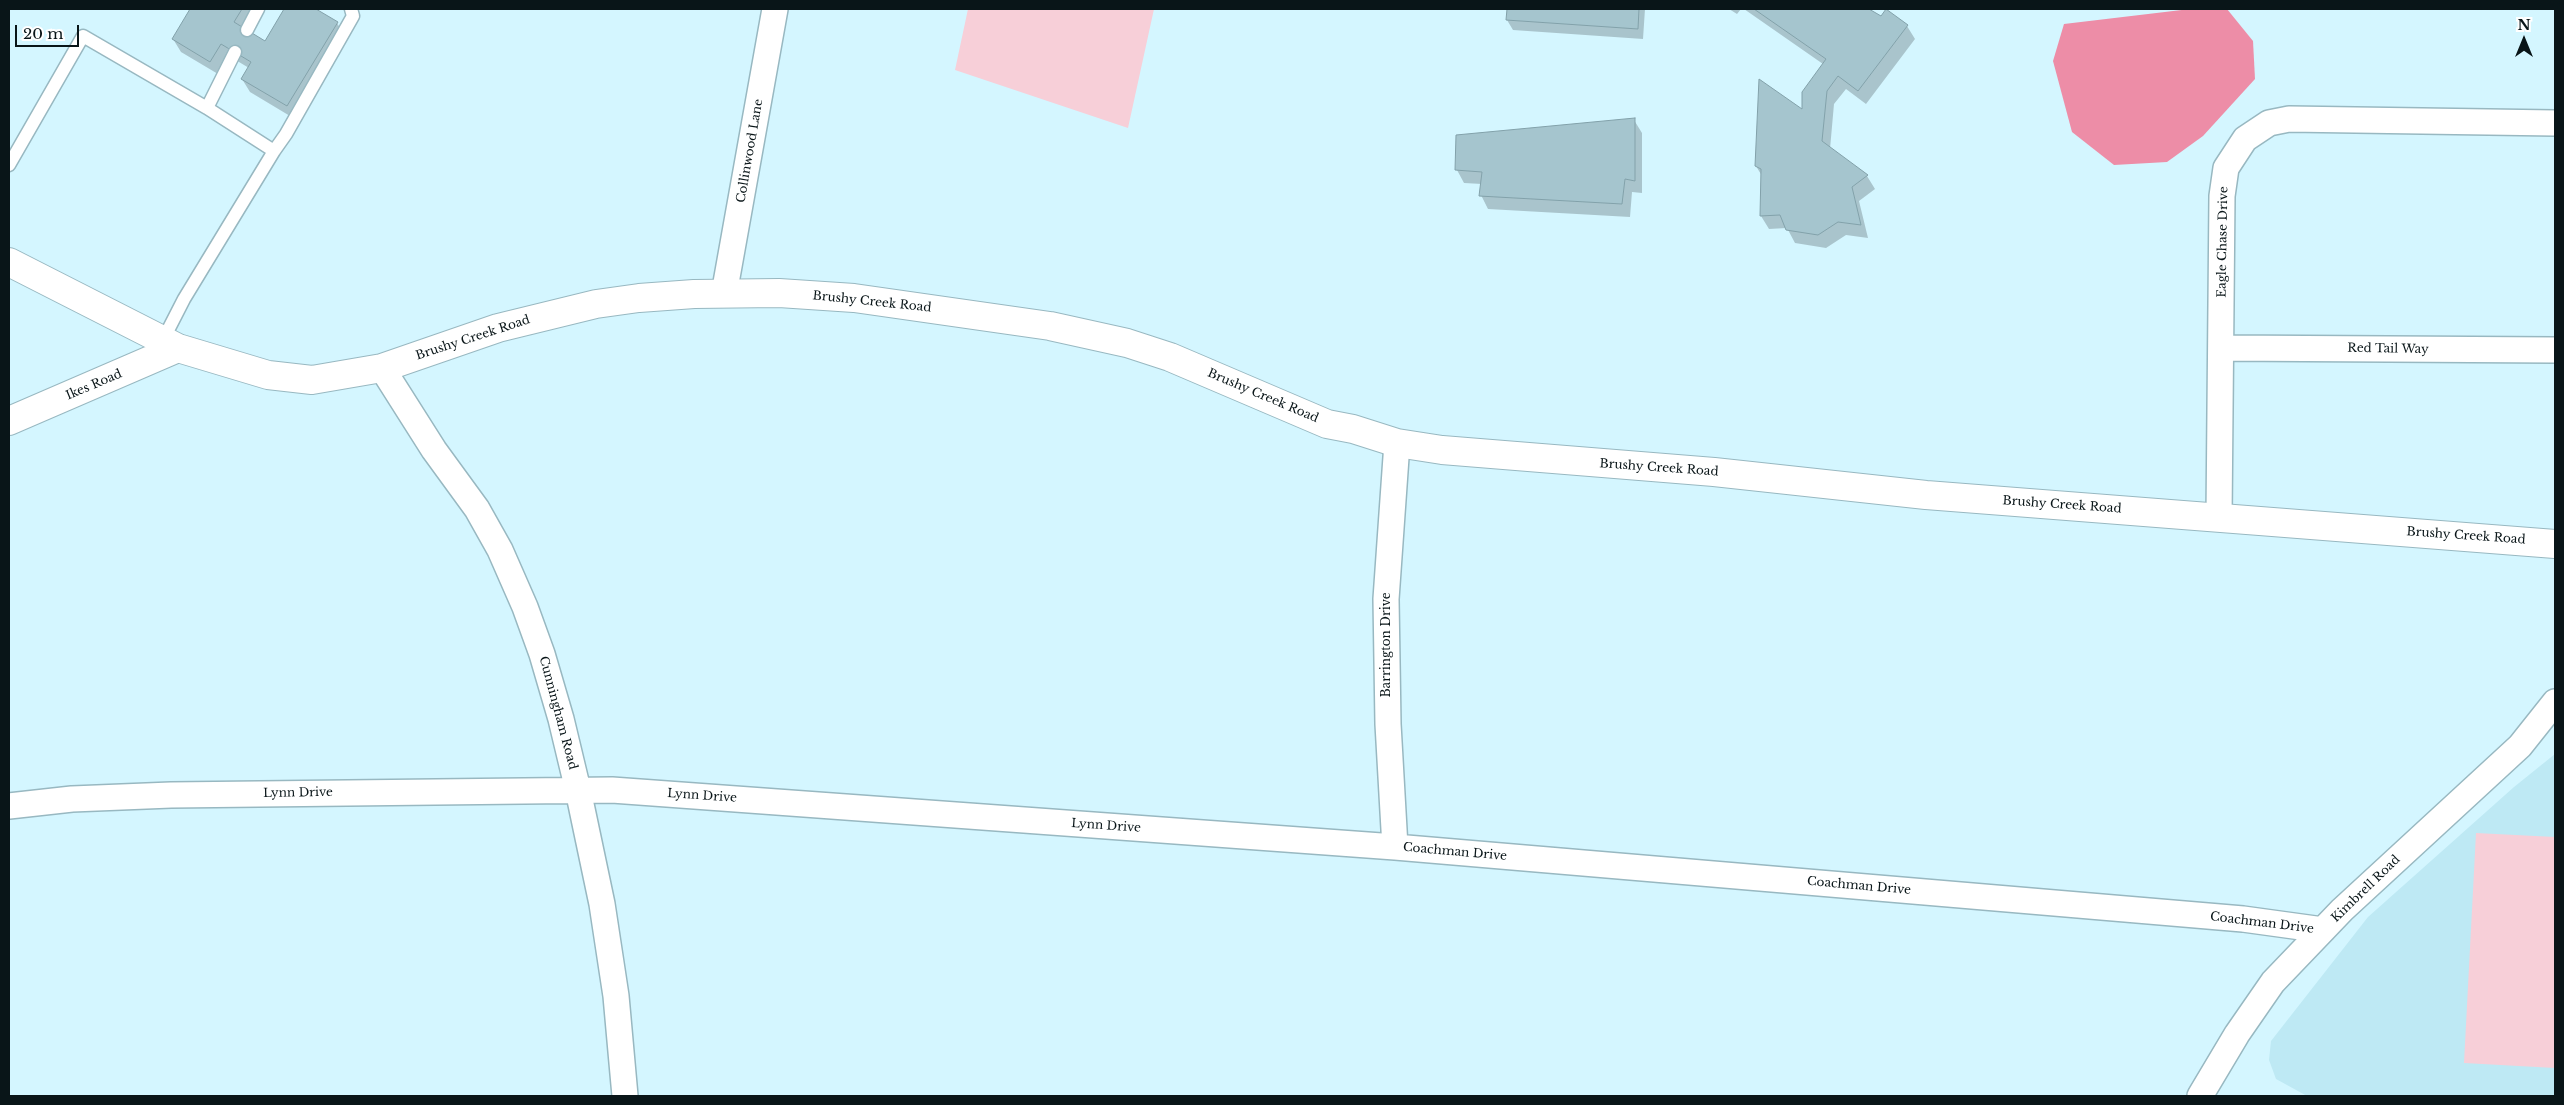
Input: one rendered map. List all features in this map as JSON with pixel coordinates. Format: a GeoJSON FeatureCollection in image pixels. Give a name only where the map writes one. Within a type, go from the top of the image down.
{"type":"FeatureCollection","features":[{"type":"Feature","properties":{"kind":"street","name":"Collinwood Lane"},"geometry":{"type":"LineString","coordinates":[[724,294],[775,9]]}},
{"type":"Feature","properties":{"kind":"street","name":"Eagle Chase Drive"},"geometry":{"type":"LineString","coordinates":[[2219,517],[2222,196],[2226,168],[2245,139],[2255,130],[2269,123],[2289,119],[2555,123]]}},
{"type":"Feature","properties":{"kind":"street","name":"Brushy Creek Road"},"geometry":{"type":"LineString","coordinates":[[9,262],[171,344],[268,376],[312,380],[382,368],[498,328],[551,314],[639,298],[779,293],[854,298],[1087,332],[1170,357],[1327,424],[1353,429],[1397,443],[1500,456],[1714,472],[1926,495],[2555,544]]}},
{"type":"Feature","properties":{"kind":"street","name":"Ikes Road"},"geometry":{"type":"LineString","coordinates":[[9,421],[171,344]]}},
{"type":"Feature","properties":{"kind":"street","name":"Red Tail Way"},"geometry":{"type":"LineString","coordinates":[[2222,348],[2555,350]]}},
{"type":"Feature","properties":{"kind":"street","name":"Cunningham Road"},"geometry":{"type":"LineString","coordinates":[[382,368],[434,450],[477,509],[500,550],[525,607],[542,654],[561,719],[578,790],[603,913],[616,996],[625,1096]]}},
{"type":"Feature","properties":{"kind":"street","name":"Barrington Drive"},"geometry":{"type":"LineString","coordinates":[[1395,847],[1388,724],[1386,599],[1397,443]]}},
{"type":"Feature","properties":{"kind":"street","name":"Kimbrell Road"},"geometry":{"type":"LineString","coordinates":[[2200,1096],[2258,1002],[2273,982],[2323,930],[2520,746],[2555,702]]}},
{"type":"Feature","properties":{"kind":"street","name":"Lynn Drive"},"geometry":{"type":"LineString","coordinates":[[9,806],[72,799],[171,795],[632,791],[1395,847]]}},
{"type":"Feature","properties":{"kind":"street","name":"Coachman Drive"},"geometry":{"type":"LineString","coordinates":[[1395,847],[2243,919],[2323,930]]}},
{"type":"Feature","properties":{"kind":"lane"},"geometry":{"type":"LineString","coordinates":[[247,30],[258,9]]}},
{"type":"Feature","properties":{"kind":"lane"},"geometry":{"type":"LineString","coordinates":[[171,344],[184,300],[286,134],[353,16],[351,9]]}},
{"type":"Feature","properties":{"kind":"lane"},"geometry":{"type":"LineString","coordinates":[[9,165],[83,36],[207,108],[274,151]]}},
{"type":"Feature","properties":{"kind":"lane"},"geometry":{"type":"LineString","coordinates":[[207,108],[235,52]]}},
{"type":"Feature","properties":{"kind":"shaded area"},"geometry":{"type":"Polygon","coordinates":[[[968,9],[1154,9],[1128,128],[955,70],[968,9]]]}},
{"type":"Feature","properties":{"kind":"shaded area"},"geometry":{"type":"Polygon","coordinates":[[[2190,9],[2227,9],[2253,41],[2255,79],[2203,136],[2167,162],[2114,165],[2072,132],[2053,61],[2064,24],[2190,9]]]}},
{"type":"Feature","properties":{"kind":"shaded area"},"geometry":{"type":"Polygon","coordinates":[[[2555,754],[2555,1096],[2307,1096],[2276,1079],[2269,1060],[2271,1041],[2368,917],[2514,787],[2555,754]]]}},
{"type":"Feature","properties":{"kind":"shaded area"},"geometry":{"type":"Polygon","coordinates":[[[2476,833],[2555,837],[2555,1068],[2464,1063],[2476,833]]]}},
{"type":"Feature","properties":{"kind":"building"},"geometry":{"type":"Polygon","coordinates":[[[190,9],[242,9],[234,22],[265,41],[284,9],[316,9],[338,22],[287,106],[241,79],[251,62],[221,44],[210,62],[172,39],[190,9]]]}},
{"type":"Feature","properties":{"kind":"building"},"geometry":{"type":"Polygon","coordinates":[[[1507,9],[1639,9],[1638,29],[1506,20],[1507,9]]]}},
{"type":"Feature","properties":{"kind":"building"},"geometry":{"type":"Polygon","coordinates":[[[1754,9],[1869,9],[1881,16],[1886,9],[1908,25],[1858,91],[1838,76],[1827,91],[1822,141],[1868,175],[1852,187],[1861,225],[1838,222],[1818,235],[1786,230],[1780,215],[1760,216],[1761,169],[1755,166],[1759,79],[1802,109],[1802,92],[1826,59],[1754,9]]]}},
{"type":"Feature","properties":{"kind":"building"},"geometry":{"type":"Polygon","coordinates":[[[1635,118],[1635,181],[1625,179],[1622,204],[1479,196],[1482,172],[1455,170],[1456,135],[1635,118]]]}}]}
